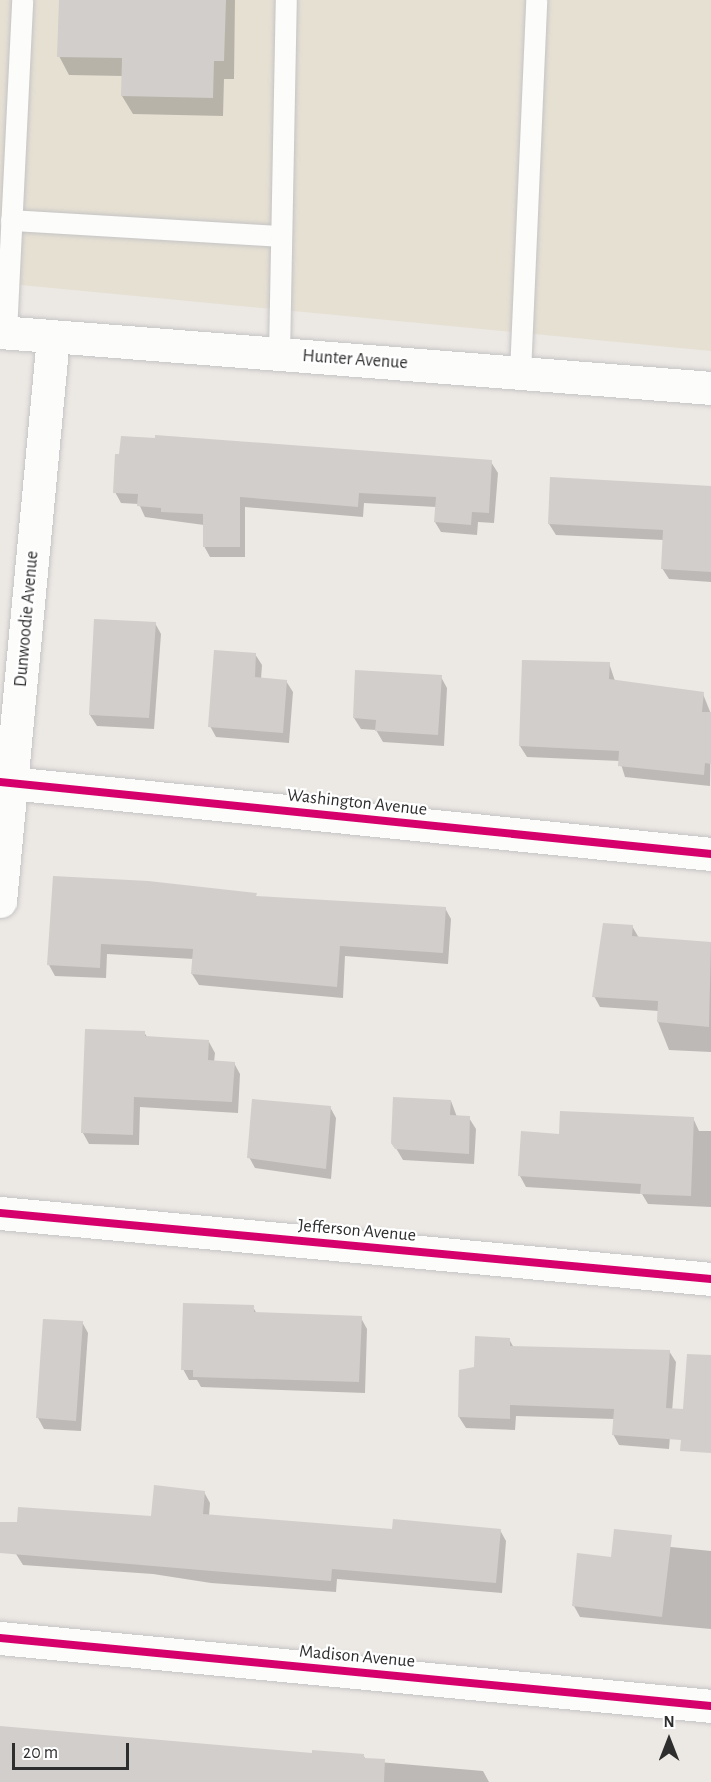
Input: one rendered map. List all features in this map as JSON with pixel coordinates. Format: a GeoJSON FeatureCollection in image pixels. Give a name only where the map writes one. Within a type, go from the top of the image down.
{"type":"FeatureCollection","features":[{"type":"Feature","properties":{"kind":"street","name":"Hunter Avenue"},"geometry":{"type":"LineString","coordinates":[[3,332],[711,388]]}},
{"type":"Feature","properties":{"kind":"street","name":"Dunwoodie Avenue"},"geometry":{"type":"LineString","coordinates":[[0,901],[6,782],[53,337]]}},
{"type":"Feature","properties":{"kind":"street","name":"Washington Avenue"},"geometry":{"type":"LineString","coordinates":[[6,782],[711,854]]}},
{"type":"Feature","properties":{"kind":"street","name":"Jefferson Avenue"},"geometry":{"type":"LineString","coordinates":[[0,1213],[711,1279]]}},
{"type":"Feature","properties":{"kind":"street","name":"Madison Avenue"},"geometry":{"type":"LineString","coordinates":[[0,1638],[711,1706]]}},
{"type":"Feature","properties":{"kind":"lane"},"geometry":{"type":"LineString","coordinates":[[3,332],[22,0]]}},
{"type":"Feature","properties":{"kind":"lane"},"geometry":{"type":"LineString","coordinates":[[279,354],[286,0]]}},
{"type":"Feature","properties":{"kind":"lane"},"geometry":{"type":"LineString","coordinates":[[520,373],[536,0]]}},
{"type":"Feature","properties":{"kind":"lane"},"geometry":{"type":"LineString","coordinates":[[11,220],[281,236]]}},
{"type":"Feature","properties":{"kind":"shaded area"},"geometry":{"type":"Polygon","coordinates":[[[0,0],[711,0],[711,351],[0,283],[0,0]]]}},
{"type":"Feature","properties":{"kind":"building"},"geometry":{"type":"Polygon","coordinates":[[[59,0],[226,0],[224,61],[214,61],[213,98],[121,96],[122,58],[57,57],[59,0]]]}},
{"type":"Feature","properties":{"kind":"building"},"geometry":{"type":"Polygon","coordinates":[[[155,435],[492,460],[489,513],[472,512],[471,525],[434,522],[436,497],[359,493],[358,507],[240,497],[240,547],[203,547],[203,514],[161,512],[161,508],[137,506],[138,494],[113,493],[115,454],[119,454],[121,436],[155,438],[155,435]]]}},
{"type":"Feature","properties":{"kind":"building"},"geometry":{"type":"Polygon","coordinates":[[[550,477],[711,486],[711,572],[661,569],[663,530],[548,524],[550,477]]]}},
{"type":"Feature","properties":{"kind":"building"},"geometry":{"type":"Polygon","coordinates":[[[94,619],[156,622],[149,718],[89,715],[94,619]]]}},
{"type":"Feature","properties":{"kind":"building"},"geometry":{"type":"Polygon","coordinates":[[[214,650],[256,653],[255,677],[287,680],[283,733],[208,727],[214,650]]]}},
{"type":"Feature","properties":{"kind":"building"},"geometry":{"type":"Polygon","coordinates":[[[522,660],[610,662],[609,679],[704,692],[702,712],[711,712],[711,764],[705,763],[704,775],[618,766],[619,751],[519,746],[522,660]]]}},
{"type":"Feature","properties":{"kind":"building"},"geometry":{"type":"Polygon","coordinates":[[[355,670],[442,675],[438,735],[375,731],[376,720],[353,718],[355,670]]]}},
{"type":"Feature","properties":{"kind":"building"},"geometry":{"type":"Polygon","coordinates":[[[53,876],[148,881],[257,893],[256,896],[446,907],[443,953],[340,946],[337,987],[191,974],[193,949],[101,944],[100,968],[47,965],[53,876]]]}},
{"type":"Feature","properties":{"kind":"building"},"geometry":{"type":"Polygon","coordinates":[[[603,923],[633,925],[632,936],[711,942],[709,1027],[657,1022],[658,1001],[592,997],[603,923]]]}},
{"type":"Feature","properties":{"kind":"building"},"geometry":{"type":"Polygon","coordinates":[[[85,1029],[145,1031],[145,1036],[209,1040],[208,1060],[235,1062],[232,1102],[134,1097],[133,1135],[81,1133],[85,1029]]]}},
{"type":"Feature","properties":{"kind":"building"},"geometry":{"type":"Polygon","coordinates":[[[393,1097],[451,1100],[450,1115],[470,1116],[469,1154],[395,1149],[391,1143],[393,1097]]]}},
{"type":"Feature","properties":{"kind":"building"},"geometry":{"type":"Polygon","coordinates":[[[252,1099],[331,1106],[326,1169],[247,1158],[252,1099]]]}},
{"type":"Feature","properties":{"kind":"building"},"geometry":{"type":"Polygon","coordinates":[[[560,1111],[694,1117],[691,1196],[640,1194],[641,1184],[518,1176],[521,1131],[559,1134],[560,1111]]]}},
{"type":"Feature","properties":{"kind":"building"},"geometry":{"type":"Polygon","coordinates":[[[183,1303],[254,1305],[254,1312],[362,1316],[359,1382],[193,1377],[193,1370],[181,1370],[183,1303]]]}},
{"type":"Feature","properties":{"kind":"building"},"geometry":{"type":"Polygon","coordinates":[[[43,1319],[83,1321],[76,1421],[36,1418],[43,1319]]]}},
{"type":"Feature","properties":{"kind":"building"},"geometry":{"type":"Polygon","coordinates":[[[475,1336],[510,1338],[510,1346],[670,1350],[666,1408],[683,1409],[687,1354],[711,1355],[711,1453],[680,1451],[681,1440],[612,1435],[614,1409],[510,1405],[510,1419],[458,1417],[459,1370],[474,1367],[475,1336]]]}},
{"type":"Feature","properties":{"kind":"building"},"geometry":{"type":"Polygon","coordinates":[[[154,1485],[205,1491],[203,1514],[392,1529],[393,1519],[501,1529],[496,1583],[332,1569],[331,1581],[0,1553],[0,1522],[17,1522],[18,1507],[151,1516],[154,1485]]]}},
{"type":"Feature","properties":{"kind":"building"},"geometry":{"type":"Polygon","coordinates":[[[614,1529],[672,1535],[662,1617],[572,1606],[577,1553],[611,1557],[614,1529]]]}},
{"type":"Feature","properties":{"kind":"building"},"geometry":{"type":"Polygon","coordinates":[[[0,1726],[312,1753],[312,1750],[364,1754],[364,1758],[385,1759],[384,1782],[0,1782],[0,1726]]]}},
{"type":"Feature","properties":{"kind":"cycle path"},"geometry":{"type":"LineString","coordinates":[[0,782],[711,854]]}},
{"type":"Feature","properties":{"kind":"cycle path"},"geometry":{"type":"LineString","coordinates":[[0,1213],[711,1279]]}},
{"type":"Feature","properties":{"kind":"cycle path"},"geometry":{"type":"LineString","coordinates":[[0,1638],[711,1706]]}}]}
